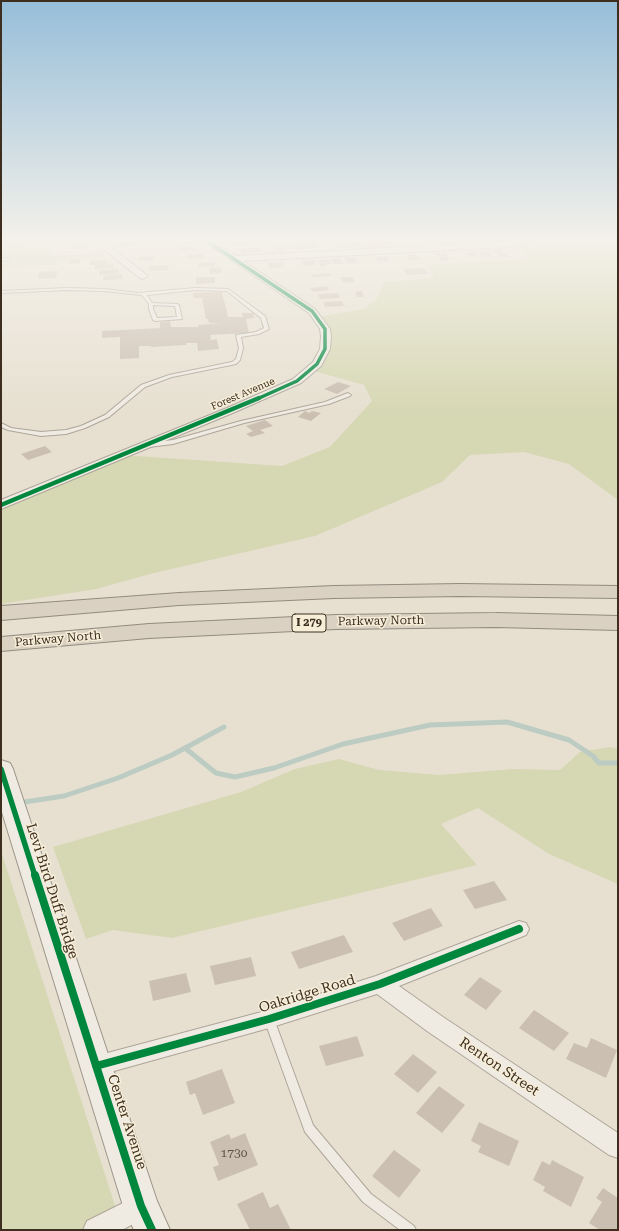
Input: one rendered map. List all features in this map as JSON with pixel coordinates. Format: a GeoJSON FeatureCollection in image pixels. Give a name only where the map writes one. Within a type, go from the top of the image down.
{"type":"FeatureCollection","features":[{"type":"Feature","properties":{"kind":"highway"},"geometry":{"type":"LineString","coordinates":[[399,591],[520,584],[618,585]]}},
{"type":"Feature","properties":{"kind":"highway"},"geometry":{"type":"LineString","coordinates":[[1,613],[104,604],[256,594],[512,590],[618,592]]}},
{"type":"Feature","properties":{"kind":"highway","name":"Parkway North"},"geometry":{"type":"LineString","coordinates":[[1,644],[149,631],[336,622],[496,620],[618,623]]}},
{"type":"Feature","properties":{"kind":"street","name":"Forest Avenue"},"geometry":{"type":"LineString","coordinates":[[1,505],[231,410],[297,381],[316,364],[324,349],[326,336],[325,329],[312,311],[296,298]]}},
{"type":"Feature","properties":{"kind":"street","name":"Levi Bird Duff Bridge"},"geometry":{"type":"LineString","coordinates":[[1,769],[81,1020]]}},
{"type":"Feature","properties":{"kind":"street","name":"Oakridge Road"},"geometry":{"type":"LineString","coordinates":[[96,1066],[269,1019],[380,984],[519,929]]}},
{"type":"Feature","properties":{"kind":"street","name":"Renton Street"},"geometry":{"type":"LineString","coordinates":[[380,984],[435,1024],[618,1147]]}},
{"type":"Feature","properties":{"kind":"street","name":"Center Avenue"},"geometry":{"type":"LineString","coordinates":[[81,1020],[146,1218]]}},
{"type":"Feature","properties":{"kind":"street"},"geometry":{"type":"LineString","coordinates":[[96,1230],[146,1218]]}},
{"type":"Feature","properties":{"kind":"lane"},"geometry":{"type":"LineString","coordinates":[[147,298],[151,304],[154,320],[180,318],[177,305],[151,304]]}},
{"type":"Feature","properties":{"kind":"lane"},"geometry":{"type":"LineString","coordinates":[[1,425],[10,429],[41,434],[66,432],[83,427],[111,413],[142,386],[171,376],[234,363],[238,360],[241,348],[238,336],[257,333],[267,329],[263,317],[239,298]]}},
{"type":"Feature","properties":{"kind":"lane"},"geometry":{"type":"LineString","coordinates":[[145,445],[173,442],[243,422],[326,403],[348,395]]}},
{"type":"Feature","properties":{"kind":"lane"},"geometry":{"type":"LineString","coordinates":[[269,1019],[308,1128],[367,1198],[410,1230]]}},
{"type":"Feature","properties":{"kind":"green space"},"geometry":{"type":"Polygon","coordinates":[[[377,298],[618,298],[618,500],[569,464],[524,452],[470,455],[442,482],[315,536],[154,573],[96,589],[1,604],[1,505],[122,455],[282,466],[330,447],[372,401],[364,385],[310,370],[325,349],[317,317],[364,309],[377,298]]]}},
{"type":"Feature","properties":{"kind":"green space"},"geometry":{"type":"Polygon","coordinates":[[[610,747],[618,749],[618,884],[549,854],[478,808],[441,824],[477,865],[172,938],[113,930],[86,939],[53,847],[241,792],[295,769],[339,759],[379,770],[439,775],[513,769],[560,770],[580,752],[610,747]]]}},
{"type":"Feature","properties":{"kind":"green space"},"geometry":{"type":"Polygon","coordinates":[[[1,851],[119,1218],[96,1230],[1,1230],[1,851]]]}},
{"type":"Feature","properties":{"kind":"building"},"geometry":{"type":"Polygon","coordinates":[[[202,298],[224,298],[228,317],[243,317],[242,313],[253,313],[254,318],[246,319],[249,333],[210,335],[211,340],[217,339],[219,349],[198,351],[197,343],[151,347],[139,346],[139,358],[120,359],[120,337],[102,338],[102,331],[160,328],[160,322],[170,321],[171,327],[199,327],[198,325],[222,323],[209,323],[208,319],[206,319],[202,298]]]}},
{"type":"Feature","properties":{"kind":"building"},"geometry":{"type":"Polygon","coordinates":[[[342,301],[344,306],[325,307],[323,302],[342,301]]]}},
{"type":"Feature","properties":{"kind":"building"},"geometry":{"type":"Polygon","coordinates":[[[338,382],[351,386],[337,394],[324,389],[338,382]]]}},
{"type":"Feature","properties":{"kind":"building"},"geometry":{"type":"Polygon","coordinates":[[[305,411],[309,413],[312,411],[321,413],[311,421],[298,417],[305,411]]]}},
{"type":"Feature","properties":{"kind":"building"},"geometry":{"type":"Polygon","coordinates":[[[265,420],[273,426],[260,430],[265,433],[251,437],[246,434],[253,431],[246,426],[265,420]]]}},
{"type":"Feature","properties":{"kind":"building"},"geometry":{"type":"Polygon","coordinates":[[[45,446],[52,452],[28,460],[21,454],[45,446]]]}},
{"type":"Feature","properties":{"kind":"building"},"geometry":{"type":"Polygon","coordinates":[[[494,881],[507,900],[475,909],[463,890],[494,881]]]}},
{"type":"Feature","properties":{"kind":"building"},"geometry":{"type":"Polygon","coordinates":[[[431,908],[443,926],[404,941],[392,923],[431,908]]]}},
{"type":"Feature","properties":{"kind":"building"},"geometry":{"type":"Polygon","coordinates":[[[344,935],[353,952],[299,969],[291,952],[344,935]]]}},
{"type":"Feature","properties":{"kind":"building"},"geometry":{"type":"Polygon","coordinates":[[[251,957],[256,976],[215,985],[210,966],[251,957]]]}},
{"type":"Feature","properties":{"kind":"building"},"geometry":{"type":"Polygon","coordinates":[[[186,973],[191,992],[153,1001],[149,981],[186,973]]]}},
{"type":"Feature","properties":{"kind":"building"},"geometry":{"type":"Polygon","coordinates":[[[480,977],[502,991],[486,1010],[464,995],[480,977]]]}},
{"type":"Feature","properties":{"kind":"building"},"geometry":{"type":"Polygon","coordinates":[[[534,1010],[569,1033],[554,1051],[519,1028],[534,1010]]]}},
{"type":"Feature","properties":{"kind":"building"},"geometry":{"type":"Polygon","coordinates":[[[357,1036],[364,1056],[326,1066],[319,1046],[357,1036]]]}},
{"type":"Feature","properties":{"kind":"building"},"geometry":{"type":"Polygon","coordinates":[[[591,1038],[617,1050],[606,1078],[566,1059],[574,1043],[587,1048],[591,1038]]]}},
{"type":"Feature","properties":{"kind":"building"},"geometry":{"type":"Polygon","coordinates":[[[413,1054],[437,1072],[418,1093],[394,1074],[413,1054]]]}},
{"type":"Feature","properties":{"kind":"building"},"geometry":{"type":"Polygon","coordinates":[[[222,1069],[235,1103],[203,1115],[195,1093],[190,1095],[186,1082],[222,1069]]]}},
{"type":"Feature","properties":{"kind":"building"},"geometry":{"type":"Polygon","coordinates":[[[439,1086],[465,1105],[442,1133],[416,1113],[439,1086]]]}},
{"type":"Feature","properties":{"kind":"building"},"geometry":{"type":"Polygon","coordinates":[[[479,1122],[519,1141],[509,1166],[478,1152],[481,1146],[471,1141],[479,1122]]]}},
{"type":"Feature","properties":{"kind":"building"},"geometry":{"type":"Polygon","coordinates":[[[245,1133],[258,1165],[218,1181],[213,1167],[219,1165],[210,1142],[229,1134],[231,1139],[245,1133]]]}},
{"type":"Feature","properties":{"kind":"building"},"geometry":{"type":"Polygon","coordinates":[[[394,1150],[421,1170],[399,1198],[372,1176],[394,1150]]]}},
{"type":"Feature","properties":{"kind":"building"},"geometry":{"type":"Polygon","coordinates":[[[552,1160],[584,1177],[571,1207],[543,1191],[545,1187],[533,1180],[542,1161],[550,1165],[552,1160]]]}},
{"type":"Feature","properties":{"kind":"building"},"geometry":{"type":"Polygon","coordinates":[[[603,1188],[618,1198],[618,1230],[600,1230],[589,1223],[602,1202],[596,1198],[603,1188]]]}},
{"type":"Feature","properties":{"kind":"building"},"geometry":{"type":"Polygon","coordinates":[[[263,1192],[270,1208],[278,1204],[291,1230],[250,1230],[237,1204],[263,1192]]]}},
{"type":"Feature","properties":{"kind":"waterway"},"geometry":{"type":"LineString","coordinates":[[185,748],[216,773],[235,777],[274,768],[343,744],[430,725],[507,722],[569,740],[593,756],[599,763],[618,763]]}},
{"type":"Feature","properties":{"kind":"waterway"},"geometry":{"type":"LineString","coordinates":[[185,748],[224,727]]}},
{"type":"Feature","properties":{"kind":"waterway"},"geometry":{"type":"LineString","coordinates":[[18,803],[64,796],[118,778],[185,748]]}},
{"type":"Feature","properties":{"kind":"cycle path"},"geometry":{"type":"LineString","coordinates":[[1,505],[231,410],[297,381],[317,364],[325,349],[326,336],[325,329],[312,311],[293,298]]}},
{"type":"Feature","properties":{"kind":"cycle path"},"geometry":{"type":"LineString","coordinates":[[1,769],[141,1206],[152,1230]]}},
{"type":"Feature","properties":{"kind":"cycle path"},"geometry":{"type":"LineString","coordinates":[[96,1066],[269,1019],[380,984],[519,929]]}}]}
